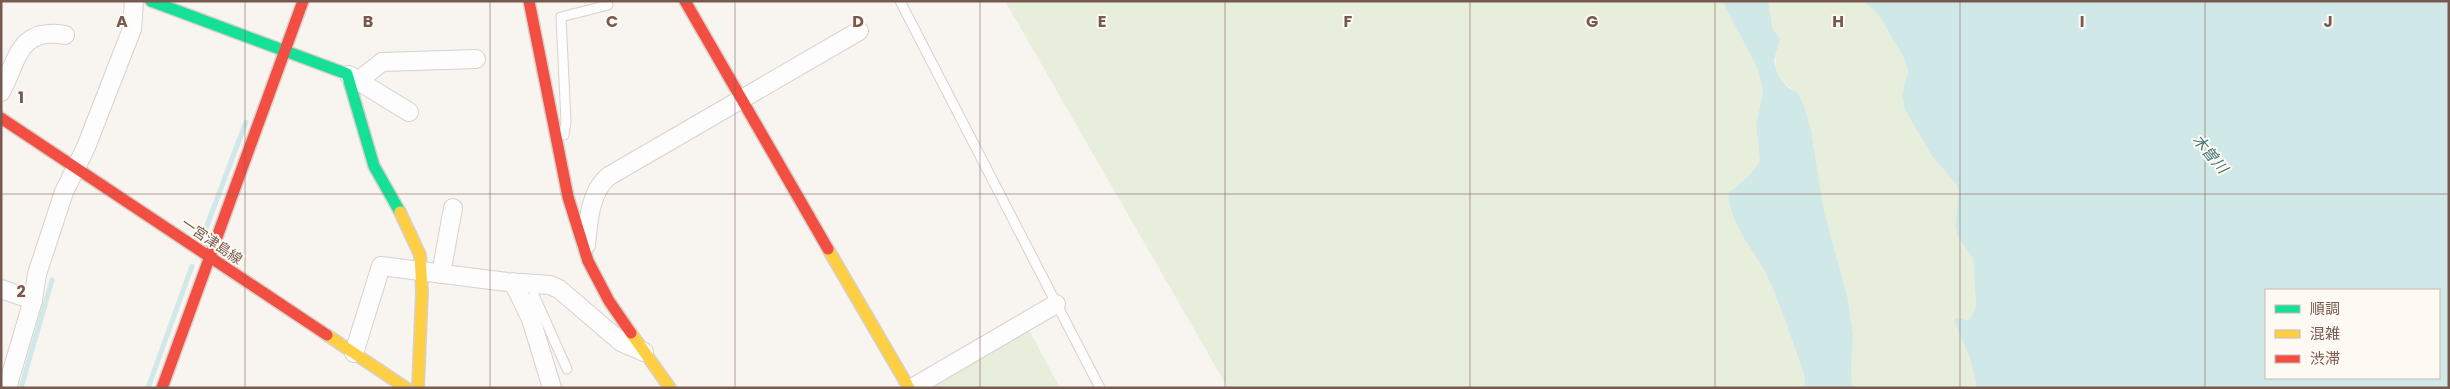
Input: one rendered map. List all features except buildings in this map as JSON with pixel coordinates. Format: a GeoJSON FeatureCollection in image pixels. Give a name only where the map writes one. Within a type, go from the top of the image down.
{"type":"FeatureCollection","features":[{"type":"Feature","properties":{"kind":"street"},"geometry":{"type":"LineString","coordinates":[[151,1],[353,77],[409,112]]}},
{"type":"Feature","properties":{"kind":"street"},"geometry":{"type":"LineString","coordinates":[[162,388],[303,1]]}},
{"type":"Feature","properties":{"kind":"street"},"geometry":{"type":"LineString","coordinates":[[529,1],[568,197],[585,253],[609,301],[670,388]]}},
{"type":"Feature","properties":{"kind":"street"},"geometry":{"type":"LineString","coordinates":[[686,1],[910,388],[1056,304]]}},
{"type":"Feature","properties":{"kind":"street"},"geometry":{"type":"LineString","coordinates":[[7,388],[33,300],[37,274],[64,192],[76,168],[132,29],[129,2]]}},
{"type":"Feature","properties":{"kind":"street"},"geometry":{"type":"LineString","coordinates":[[585,253],[588,218],[600,183],[859,31]]}},
{"type":"Feature","properties":{"kind":"street"},"geometry":{"type":"LineString","coordinates":[[1,92],[15,59],[24,45],[36,35],[54,33],[66,35]]}},
{"type":"Feature","properties":{"kind":"street"},"geometry":{"type":"LineString","coordinates":[[353,77],[382,62],[476,60]]}},
{"type":"Feature","properties":{"kind":"street"},"geometry":{"type":"LineString","coordinates":[[353,77],[374,166],[406,223],[420,255],[422,291],[418,388]]}},
{"type":"Feature","properties":{"kind":"street","name":"一宮津島線"},"geometry":{"type":"LineString","coordinates":[[1,118],[406,388]]}},
{"type":"Feature","properties":{"kind":"street"},"geometry":{"type":"LineString","coordinates":[[441,274],[457,215]]}},
{"type":"Feature","properties":{"kind":"street"},"geometry":{"type":"LineString","coordinates":[[354,353],[381,266],[550,285],[559,289],[621,342],[644,353]]}},
{"type":"Feature","properties":{"kind":"street"},"geometry":{"type":"LineString","coordinates":[[514,282],[531,319],[552,388]]}},
{"type":"Feature","properties":{"kind":"street"},"geometry":{"type":"LineString","coordinates":[[1,289],[33,300]]}},
{"type":"Feature","properties":{"kind":"lane"},"geometry":{"type":"LineString","coordinates":[[900,1],[1100,388]]}},
{"type":"Feature","properties":{"kind":"lane"},"geometry":{"type":"LineString","coordinates":[[561,158],[566,122],[561,17],[608,5]]}},
{"type":"Feature","properties":{"kind":"lane"},"geometry":{"type":"LineString","coordinates":[[534,283],[534,295],[567,369]]}},
{"type":"Feature","properties":{"kind":"green space"},"geometry":{"type":"Polygon","coordinates":[[[1005,1],[1722,1],[1758,69],[1763,92],[1756,125],[1760,161],[1749,176],[1728,193],[1730,205],[1738,227],[1767,276],[1778,301],[1805,378],[1804,388],[1228,388],[1005,1]]]}},
{"type":"Feature","properties":{"kind":"green space"},"geometry":{"type":"Polygon","coordinates":[[[1768,1],[1864,1],[1878,14],[1903,56],[1908,70],[1904,85],[1905,110],[1932,156],[1956,184],[1959,192],[1955,225],[1973,258],[1976,306],[1971,318],[1955,324],[1970,358],[1977,388],[1853,388],[1851,372],[1853,334],[1848,299],[1824,211],[1811,130],[1798,93],[1784,82],[1777,70],[1776,55],[1780,38],[1773,30],[1768,1]]]}},
{"type":"Feature","properties":{"kind":"green space"},"geometry":{"type":"Polygon","coordinates":[[[1028,328],[1060,388],[921,388],[1028,328]]]}},
{"type":"Feature","properties":{"kind":"water"},"geometry":{"type":"Polygon","coordinates":[[[1722,1],[1768,1],[1773,30],[1780,38],[1774,61],[1778,75],[1787,87],[1798,93],[1803,104],[1811,130],[1824,211],[1848,299],[1853,334],[1851,372],[1853,388],[1804,388],[1805,377],[1772,288],[1733,216],[1728,193],[1749,176],[1760,161],[1756,125],[1763,92],[1758,69],[1722,1]]]}},
{"type":"Feature","properties":{"kind":"water","name":"木曽川"},"geometry":{"type":"Polygon","coordinates":[[[1864,1],[2449,1],[2449,388],[1977,388],[1970,358],[1955,324],[1955,318],[1967,320],[1971,318],[1976,306],[1973,258],[1957,235],[1955,225],[1959,192],[1956,184],[1932,156],[1905,110],[1902,95],[1908,70],[1903,56],[1878,14],[1864,1]]]}},
{"type":"Feature","properties":{"kind":"waterway"},"geometry":{"type":"LineString","coordinates":[[203,236],[246,122]]}},
{"type":"Feature","properties":{"kind":"waterway"},"geometry":{"type":"LineString","coordinates":[[148,388],[192,266]]}},
{"type":"Feature","properties":{"kind":"waterway"},"geometry":{"type":"LineString","coordinates":[[21,388],[52,280]]}},
{"type":"Feature","properties":{"kind":"traffic: fast"},"geometry":{"type":"LineString","coordinates":[[151,1],[347,74],[374,166],[400,212]]}},
{"type":"Feature","properties":{"kind":"traffic: slow"},"geometry":{"type":"LineString","coordinates":[[400,212],[420,255],[422,291],[418,388]]}},
{"type":"Feature","properties":{"kind":"traffic: slow"},"geometry":{"type":"LineString","coordinates":[[828,249],[909,388]]}},
{"type":"Feature","properties":{"kind":"traffic: slow"},"geometry":{"type":"LineString","coordinates":[[631,333],[670,388]]}},
{"type":"Feature","properties":{"kind":"traffic: slow"},"geometry":{"type":"LineString","coordinates":[[327,335],[406,388]]}},
{"type":"Feature","properties":{"kind":"traffic: jam"},"geometry":{"type":"LineString","coordinates":[[162,388],[303,1]]}},
{"type":"Feature","properties":{"kind":"traffic: jam"},"geometry":{"type":"LineString","coordinates":[[529,1],[568,197],[588,261],[609,301],[631,333]]}},
{"type":"Feature","properties":{"kind":"traffic: jam"},"geometry":{"type":"LineString","coordinates":[[685,1],[828,249]]}},
{"type":"Feature","properties":{"kind":"traffic: jam"},"geometry":{"type":"LineString","coordinates":[[1,118],[327,335]]}}]}
